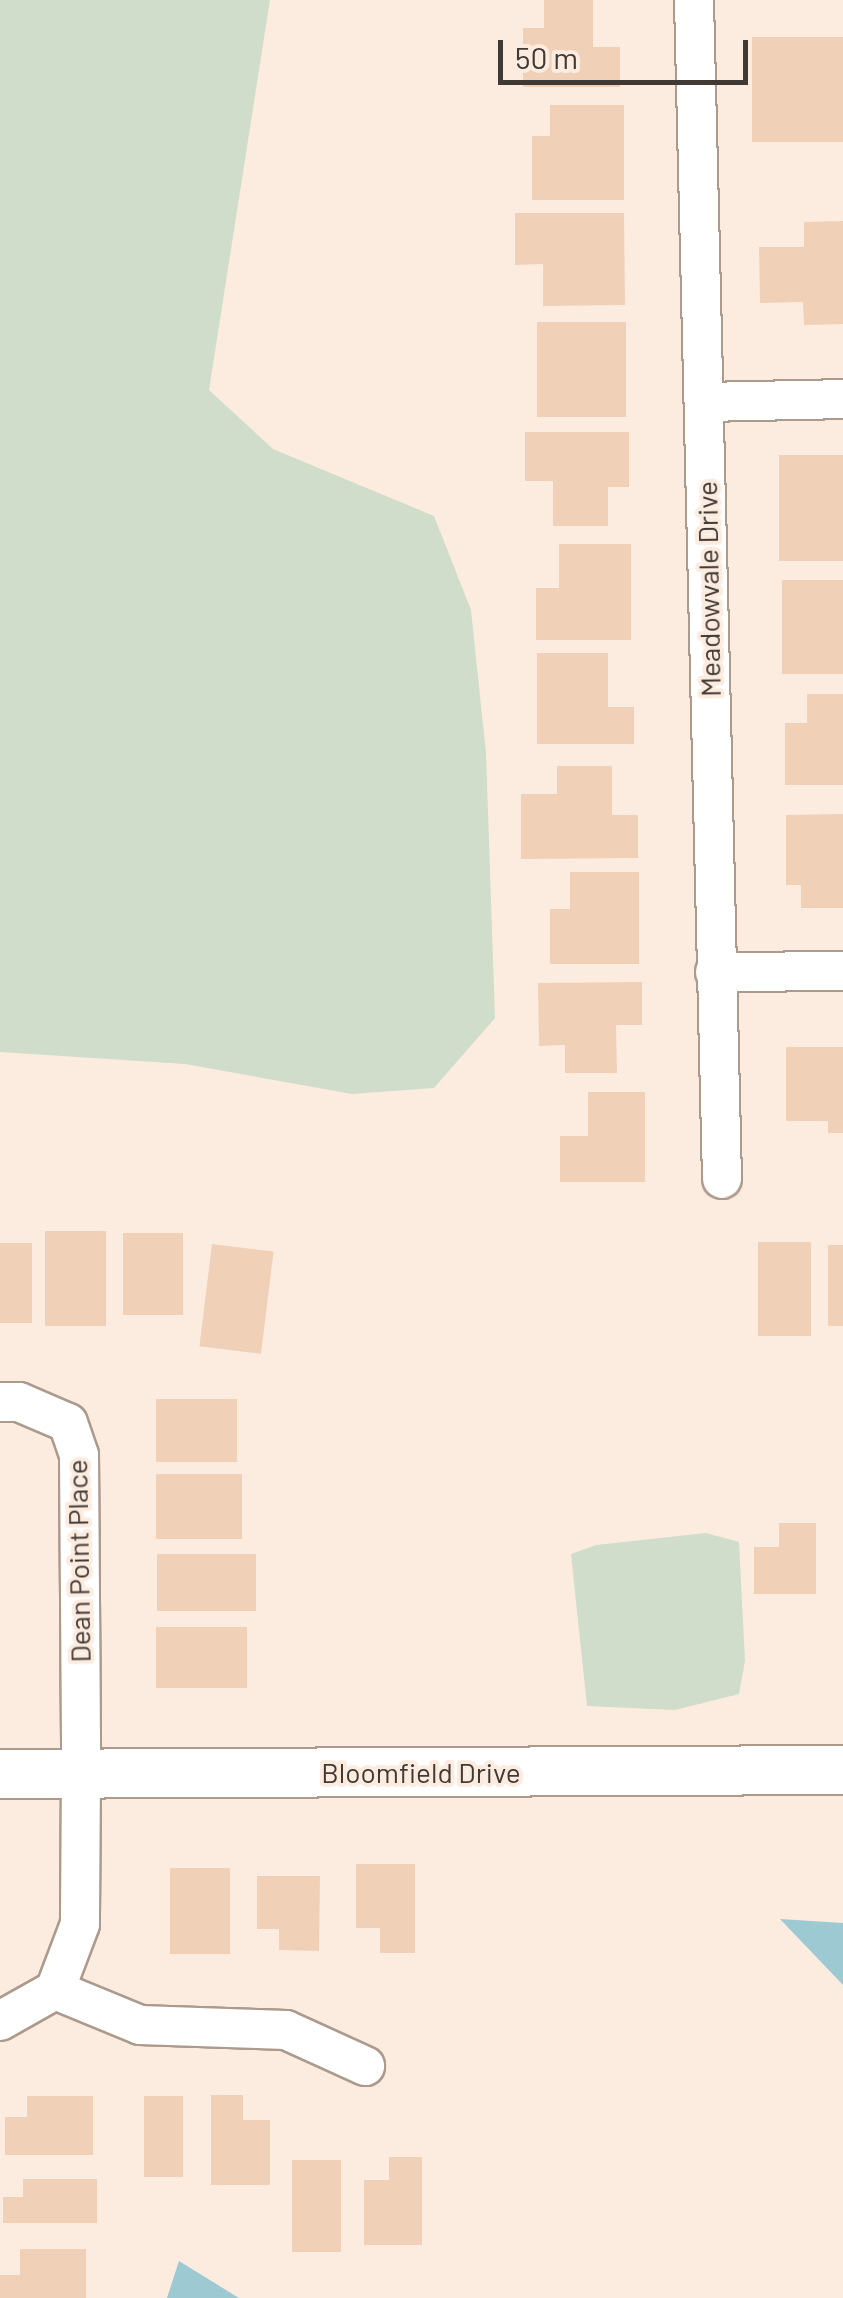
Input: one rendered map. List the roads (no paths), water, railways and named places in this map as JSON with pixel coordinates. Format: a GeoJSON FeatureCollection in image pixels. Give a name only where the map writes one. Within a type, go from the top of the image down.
{"type":"FeatureCollection","features":[{"type":"Feature","properties":{"kind":"street","name":"Meadowvale Drive"},"geometry":{"type":"LineString","coordinates":[[694,0],[722,1179]]}},
{"type":"Feature","properties":{"kind":"street"},"geometry":{"type":"LineString","coordinates":[[704,402],[843,399]]}},
{"type":"Feature","properties":{"kind":"street"},"geometry":{"type":"LineString","coordinates":[[716,972],[843,971]]}},
{"type":"Feature","properties":{"kind":"street","name":"Dean Point Place"},"geometry":{"type":"LineString","coordinates":[[0,1402],[19,1402],[68,1423],[79,1454],[82,1774]]}},
{"type":"Feature","properties":{"kind":"street","name":"Bloomfield Drive"},"geometry":{"type":"LineString","coordinates":[[0,1774],[843,1770]]}},
{"type":"Feature","properties":{"kind":"street"},"geometry":{"type":"LineString","coordinates":[[0,2021],[55,1990],[80,1924],[82,1774]]}},
{"type":"Feature","properties":{"kind":"street"},"geometry":{"type":"LineString","coordinates":[[55,1990],[140,2025],[286,2030],[366,2066]]}},
{"type":"Feature","properties":{"kind":"water"},"geometry":{"type":"Polygon","coordinates":[[[780,1919],[843,1923],[843,1985],[780,1919]]]}},
{"type":"Feature","properties":{"kind":"water"},"geometry":{"type":"Polygon","coordinates":[[[179,2261],[239,2298],[167,2298],[179,2261]]]}}]}
